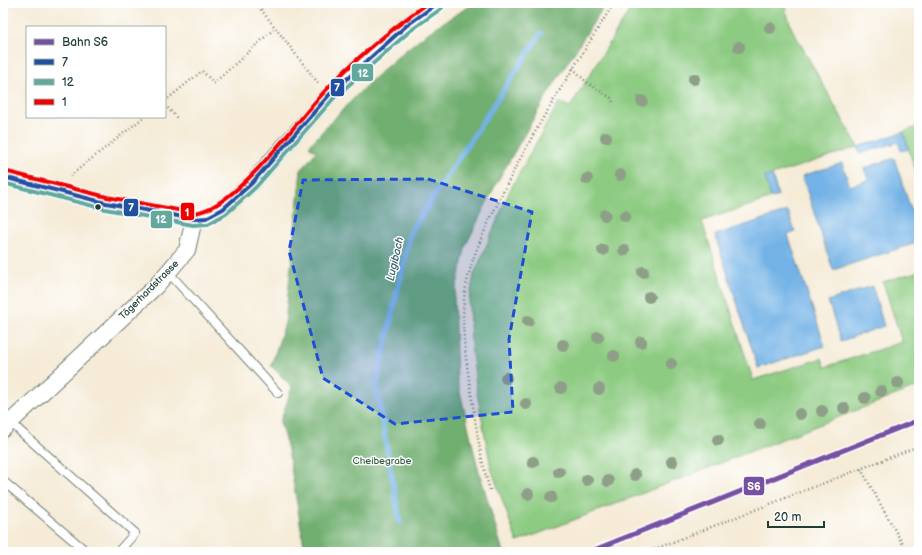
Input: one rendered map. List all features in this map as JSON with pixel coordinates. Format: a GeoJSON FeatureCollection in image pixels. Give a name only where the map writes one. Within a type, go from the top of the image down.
{"type":"FeatureCollection","features":[{"type":"Feature","properties":{"kind":"street"},"geometry":{"type":"LineString","coordinates":[[3,177],[106,203],[194,218],[206,218],[223,209],[252,183],[330,94],[406,26],[438,3]]}},
{"type":"Feature","properties":{"kind":"street","name":"Tägerhardstrasse"},"geometry":{"type":"LineString","coordinates":[[7,425],[156,286],[187,250],[194,218]]}},
{"type":"Feature","properties":{"kind":"lane"},"geometry":{"type":"LineString","coordinates":[[168,272],[278,393]]}},
{"type":"Feature","properties":{"kind":"lane"},"geometry":{"type":"LineString","coordinates":[[7,425],[21,432],[134,533],[118,552]]}},
{"type":"Feature","properties":{"kind":"lane"},"geometry":{"type":"LineString","coordinates":[[3,481],[87,552]]}},
{"type":"Feature","properties":{"kind":"path"},"geometry":{"type":"LineString","coordinates":[[256,3],[319,84],[330,94]]}},
{"type":"Feature","properties":{"kind":"path"},"geometry":{"type":"LineString","coordinates":[[490,490],[480,453],[468,371],[464,325],[465,293],[476,251],[511,174],[573,68],[614,3]]}},
{"type":"Feature","properties":{"kind":"path"},"geometry":{"type":"LineString","coordinates":[[166,100],[202,71],[214,83],[275,28]]}},
{"type":"Feature","properties":{"kind":"path"},"geometry":{"type":"LineString","coordinates":[[573,68],[586,82],[611,98],[614,104]]}},
{"type":"Feature","properties":{"kind":"path"},"geometry":{"type":"LineString","coordinates":[[166,106],[177,118]]}},
{"type":"Feature","properties":{"kind":"path"},"geometry":{"type":"LineString","coordinates":[[68,178],[143,118]]}},
{"type":"Feature","properties":{"kind":"path"},"geometry":{"type":"LineString","coordinates":[[648,552],[919,446]]}},
{"type":"Feature","properties":{"kind":"path"},"geometry":{"type":"LineString","coordinates":[[861,469],[908,552]]}},
{"type":"Feature","properties":{"kind":"highlighted area"},"geometry":{"type":"Polygon","coordinates":[[[428,179],[532,212],[509,339],[513,412],[395,424],[323,378],[289,251],[303,180],[428,179]]]}},
{"type":"Feature","properties":{"kind":"green space","name":"Cheibegrabe"},"geometry":{"type":"Polygon","coordinates":[[[476,3],[606,3],[547,95],[496,184],[466,245],[454,298],[457,379],[477,464],[503,552],[305,552],[288,450],[280,422],[292,387],[271,366],[285,323],[301,170],[316,152],[309,146],[367,85],[407,49],[451,17],[476,3]]]}},
{"type":"Feature","properties":{"kind":"green space"},"geometry":{"type":"Polygon","coordinates":[[[634,3],[784,3],[791,27],[858,147],[772,175],[778,196],[702,221],[753,380],[822,358],[825,367],[902,342],[883,282],[919,271],[919,386],[517,542],[491,468],[477,393],[471,343],[469,302],[474,275],[510,190],[559,102],[570,107],[634,3]]]}},
{"type":"Feature","properties":{"kind":"green space"},"geometry":{"type":"Polygon","coordinates":[[[919,126],[919,181],[903,132],[919,126]]]}},
{"type":"Feature","properties":{"kind":"water"},"geometry":{"type":"Polygon","coordinates":[[[903,132],[909,149],[901,151],[898,142],[860,154],[858,147],[903,132]]]}},
{"type":"Feature","properties":{"kind":"water"},"geometry":{"type":"Polygon","coordinates":[[[894,158],[919,234],[919,242],[833,270],[802,176],[842,163],[850,186],[868,180],[864,168],[894,158]]]}},
{"type":"Feature","properties":{"kind":"water"},"geometry":{"type":"Polygon","coordinates":[[[772,175],[778,196],[771,198],[765,177],[772,175]]]}},
{"type":"Feature","properties":{"kind":"water"},"geometry":{"type":"Polygon","coordinates":[[[788,211],[795,232],[788,235],[825,346],[758,368],[715,235],[788,211]]]}},
{"type":"Feature","properties":{"kind":"water"},"geometry":{"type":"Polygon","coordinates":[[[872,286],[884,326],[841,341],[828,301],[872,286]]]}},
{"type":"Feature","properties":{"kind":"waterway","name":"Lugibach"},"geometry":{"type":"LineString","coordinates":[[400,523],[376,385],[411,231],[541,33]]}},
{"type":"Feature","properties":{"kind":"rail line","name":"S6"},"geometry":{"type":"LineString","coordinates":[[589,552],[919,420]]}},
{"type":"Feature","properties":{"kind":"transit line","name":"1"},"geometry":{"type":"LineString","coordinates":[[4,171],[107,197],[194,213],[210,208],[228,196],[264,162],[313,104],[349,67],[388,33],[428,3]]}},
{"type":"Feature","properties":{"kind":"transit line","name":"7"},"geometry":{"type":"LineString","coordinates":[[3,177],[106,203],[194,219],[206,218],[223,209],[252,183],[330,94],[406,26],[438,3]]}},
{"type":"Feature","properties":{"kind":"transit line","name":"12"},"geometry":{"type":"LineString","coordinates":[[3,183],[105,209],[193,225],[208,224],[226,214],[256,187],[334,98],[410,31],[442,8]]}}]}
